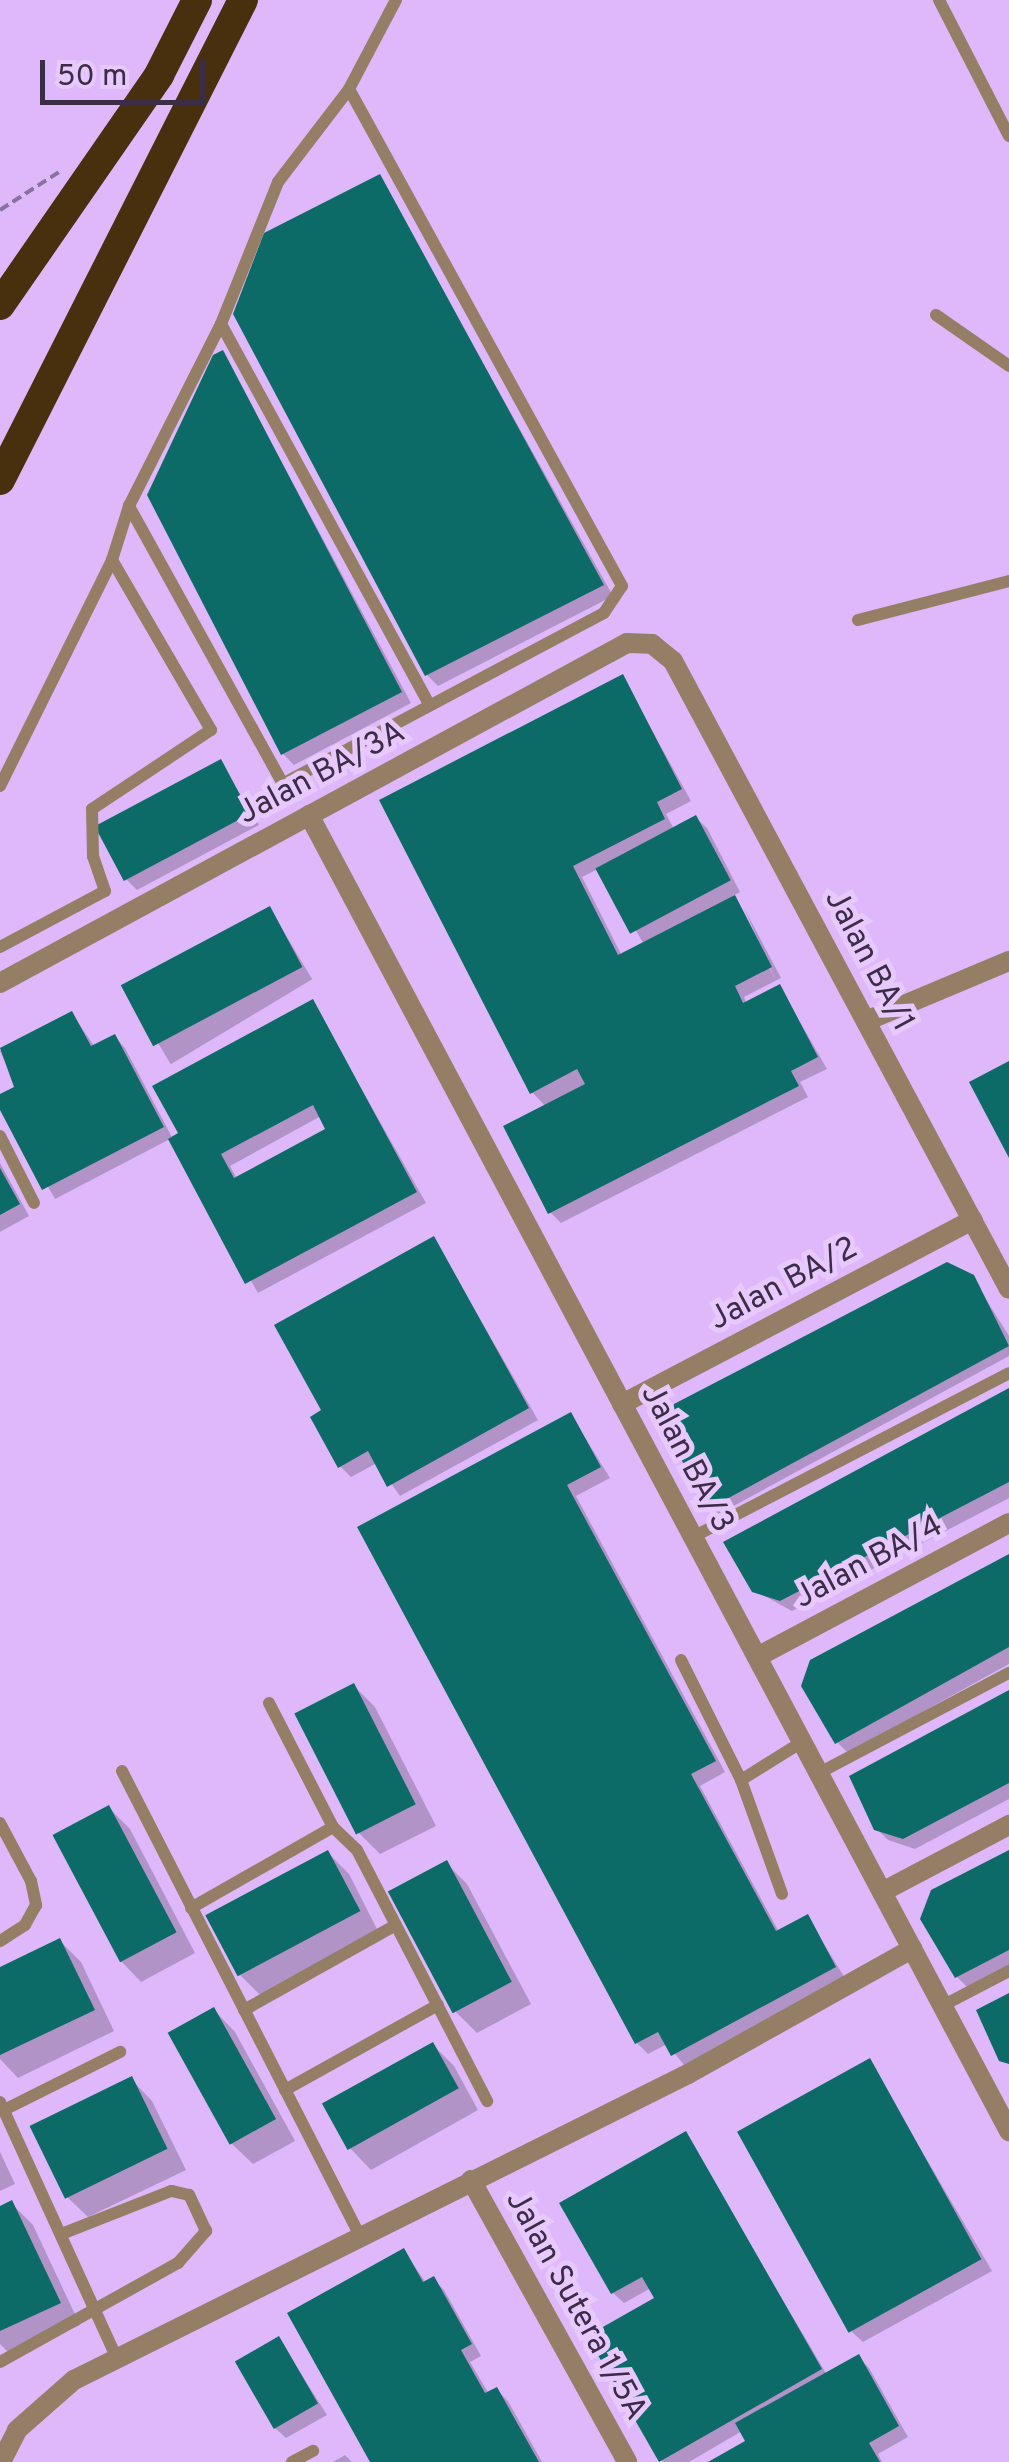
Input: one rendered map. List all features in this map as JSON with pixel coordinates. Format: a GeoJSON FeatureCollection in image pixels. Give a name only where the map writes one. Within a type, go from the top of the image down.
{"type":"FeatureCollection","features":[{"type":"Feature","properties":{"kind":"highway"},"geometry":{"type":"LineString","coordinates":[[0,305],[12,280],[159,75],[197,0]]}},
{"type":"Feature","properties":{"kind":"highway"},"geometry":{"type":"LineString","coordinates":[[0,480],[244,0]]}},
{"type":"Feature","properties":{"kind":"street","name":"Jalan BA/3A"},"geometry":{"type":"LineString","coordinates":[[0,982],[626,644],[652,644],[673,661]]}},
{"type":"Feature","properties":{"kind":"street","name":"Jalan BA/1"},"geometry":{"type":"LineString","coordinates":[[673,661],[1009,1289]]}},
{"type":"Feature","properties":{"kind":"street","name":"Jalan BA/3"},"geometry":{"type":"LineString","coordinates":[[309,815],[1008,2127]]}},
{"type":"Feature","properties":{"kind":"street"},"geometry":{"type":"LineString","coordinates":[[866,1021],[1009,961]]}},
{"type":"Feature","properties":{"kind":"street","name":"Jalan BA/2"},"geometry":{"type":"LineString","coordinates":[[622,1404],[973,1220]]}},
{"type":"Feature","properties":{"kind":"street","name":"Jalan BA/4"},"geometry":{"type":"LineString","coordinates":[[756,1656],[1009,1523]]}},
{"type":"Feature","properties":{"kind":"street"},"geometry":{"type":"LineString","coordinates":[[882,1892],[1009,1824]]}},
{"type":"Feature","properties":{"kind":"street"},"geometry":{"type":"LineString","coordinates":[[1,2462],[17,2430],[42,2402],[116,2357],[688,2074],[912,1949]]}},
{"type":"Feature","properties":{"kind":"street","name":"Jalan Sutera 1/5A"},"geometry":{"type":"LineString","coordinates":[[471,2180],[627,2462]]}},
{"type":"Feature","properties":{"kind":"lane"},"geometry":{"type":"LineString","coordinates":[[0,786],[112,560],[130,506],[221,324],[278,182],[349,89],[396,0]]}},
{"type":"Feature","properties":{"kind":"lane"},"geometry":{"type":"LineString","coordinates":[[939,0],[1009,136]]}},
{"type":"Feature","properties":{"kind":"lane"},"geometry":{"type":"LineString","coordinates":[[130,506],[284,784],[604,613],[622,586],[349,89]]}},
{"type":"Feature","properties":{"kind":"lane"},"geometry":{"type":"LineString","coordinates":[[936,315],[1009,366]]}},
{"type":"Feature","properties":{"kind":"lane"},"geometry":{"type":"LineString","coordinates":[[221,324],[429,704]]}},
{"type":"Feature","properties":{"kind":"lane"},"geometry":{"type":"LineString","coordinates":[[0,948],[104,891],[93,856],[92,809],[211,730],[112,560]]}},
{"type":"Feature","properties":{"kind":"lane"},"geometry":{"type":"LineString","coordinates":[[858,620],[1009,581]]}},
{"type":"Feature","properties":{"kind":"lane"},"geometry":{"type":"LineString","coordinates":[[0,1136],[34,1203]]}},
{"type":"Feature","properties":{"kind":"lane"},"geometry":{"type":"LineString","coordinates":[[693,1538],[1009,1373]]}},
{"type":"Feature","properties":{"kind":"lane"},"geometry":{"type":"LineString","coordinates":[[680,1660],[741,1780],[782,1894]]}},
{"type":"Feature","properties":{"kind":"lane"},"geometry":{"type":"LineString","coordinates":[[819,1774],[1009,1673]]}},
{"type":"Feature","properties":{"kind":"lane"},"geometry":{"type":"LineString","coordinates":[[269,1703],[333,1827],[357,1850],[487,2101]]}},
{"type":"Feature","properties":{"kind":"lane"},"geometry":{"type":"LineString","coordinates":[[741,1780],[802,1742]]}},
{"type":"Feature","properties":{"kind":"lane"},"geometry":{"type":"LineString","coordinates":[[122,1771],[359,2234]]}},
{"type":"Feature","properties":{"kind":"lane"},"geometry":{"type":"LineString","coordinates":[[0,1823],[31,1881],[36,1905],[25,1924],[0,1941]]}},
{"type":"Feature","properties":{"kind":"lane"},"geometry":{"type":"LineString","coordinates":[[192,1908],[333,1827]]}},
{"type":"Feature","properties":{"kind":"lane"},"geometry":{"type":"LineString","coordinates":[[244,2010],[396,1925]]}},
{"type":"Feature","properties":{"kind":"lane"},"geometry":{"type":"LineString","coordinates":[[942,2006],[1009,1972]]}},
{"type":"Feature","properties":{"kind":"lane"},"geometry":{"type":"LineString","coordinates":[[284,2090],[438,2005]]}},
{"type":"Feature","properties":{"kind":"lane"},"geometry":{"type":"LineString","coordinates":[[116,2357],[2,2106],[120,2052]]}},
{"type":"Feature","properties":{"kind":"lane"},"geometry":{"type":"LineString","coordinates":[[0,2362],[95,2314],[197,2247],[206,2231],[189,2195],[171,2191],[61,2234]]}},
{"type":"Feature","properties":{"kind":"lane"},"geometry":{"type":"LineString","coordinates":[[292,2462],[313,2451]]}},
{"type":"Feature","properties":{"kind":"building"},"geometry":{"type":"Polygon","coordinates":[[[380,174],[604,585],[425,676],[233,314],[264,233],[380,174]]]}},
{"type":"Feature","properties":{"kind":"building"},"geometry":{"type":"Polygon","coordinates":[[[223,350],[402,692],[281,755],[147,495],[213,355],[223,350]]]}},
{"type":"Feature","properties":{"kind":"building"},"geometry":{"type":"Polygon","coordinates":[[[623,674],[682,789],[657,802],[665,819],[573,866],[618,955],[735,895],[772,967],[735,986],[743,1003],[780,984],[818,1057],[791,1071],[799,1086],[548,1214],[503,1126],[585,1084],[577,1069],[530,1094],[379,800],[623,674]]]}},
{"type":"Feature","properties":{"kind":"building"},"geometry":{"type":"Polygon","coordinates":[[[221,759],[250,814],[124,881],[95,826],[221,759]]]}},
{"type":"Feature","properties":{"kind":"building"},"geometry":{"type":"Polygon","coordinates":[[[696,815],[731,880],[630,934],[595,869],[696,815]]]}},
{"type":"Feature","properties":{"kind":"building"},"geometry":{"type":"Polygon","coordinates":[[[270,906],[302,967],[153,1046],[121,985],[270,906]]]}},
{"type":"Feature","properties":{"kind":"building"},"geometry":{"type":"Polygon","coordinates":[[[313,999],[417,1192],[245,1284],[168,1139],[178,1133],[152,1086],[313,999]],[[313,1105],[221,1154],[234,1178],[325,1129],[313,1105]]]}},
{"type":"Feature","properties":{"kind":"building"},"geometry":{"type":"Polygon","coordinates":[[[72,1011],[91,1046],[115,1034],[164,1127],[42,1190],[0,1110],[0,1094],[14,1087],[0,1048],[72,1011]]]}},
{"type":"Feature","properties":{"kind":"building"},"geometry":{"type":"Polygon","coordinates":[[[1009,1061],[1009,1158],[969,1082],[1009,1061]]]}},
{"type":"Feature","properties":{"kind":"building"},"geometry":{"type":"Polygon","coordinates":[[[0,1168],[20,1204],[0,1215],[0,1168]]]}},
{"type":"Feature","properties":{"kind":"building"},"geometry":{"type":"Polygon","coordinates":[[[434,1236],[529,1408],[387,1487],[368,1451],[338,1468],[310,1417],[321,1410],[274,1325],[434,1236]]]}},
{"type":"Feature","properties":{"kind":"building"},"geometry":{"type":"Polygon","coordinates":[[[947,1262],[974,1275],[1009,1346],[710,1508],[666,1434],[674,1404],[947,1262]]]}},
{"type":"Feature","properties":{"kind":"building"},"geometry":{"type":"Polygon","coordinates":[[[1009,1388],[1009,1482],[780,1601],[752,1592],[723,1542],[1009,1388]]]}},
{"type":"Feature","properties":{"kind":"building"},"geometry":{"type":"Polygon","coordinates":[[[571,1412],[601,1467],[567,1485],[716,1761],[691,1774],[776,1931],[808,1914],[836,1967],[671,2056],[658,2032],[635,2044],[357,1527],[571,1412]]]}},
{"type":"Feature","properties":{"kind":"building"},"geometry":{"type":"Polygon","coordinates":[[[1009,1554],[1009,1647],[835,1744],[801,1686],[810,1660],[1009,1554]]]}},
{"type":"Feature","properties":{"kind":"building"},"geometry":{"type":"Polygon","coordinates":[[[354,1683],[416,1804],[356,1835],[294,1713],[354,1683]]]}},
{"type":"Feature","properties":{"kind":"building"},"geometry":{"type":"Polygon","coordinates":[[[1009,1690],[1009,1783],[903,1839],[874,1830],[849,1776],[1009,1690]]]}},
{"type":"Feature","properties":{"kind":"building"},"geometry":{"type":"Polygon","coordinates":[[[109,1805],[177,1932],[120,1962],[52,1835],[109,1805]]]}},
{"type":"Feature","properties":{"kind":"building"},"geometry":{"type":"Polygon","coordinates":[[[328,1850],[360,1911],[238,1976],[205,1915],[328,1850]]]}},
{"type":"Feature","properties":{"kind":"building"},"geometry":{"type":"Polygon","coordinates":[[[1009,1850],[1009,1950],[955,1978],[920,1919],[931,1890],[1009,1850]]]}},
{"type":"Feature","properties":{"kind":"building"},"geometry":{"type":"Polygon","coordinates":[[[447,1860],[512,1982],[453,2013],[388,1891],[447,1860]]]}},
{"type":"Feature","properties":{"kind":"building"},"geometry":{"type":"Polygon","coordinates":[[[60,1938],[95,2010],[0,2055],[0,1967],[60,1938]]]}},
{"type":"Feature","properties":{"kind":"building"},"geometry":{"type":"Polygon","coordinates":[[[1009,1993],[1009,2064],[999,2061],[976,2010],[1009,1993]]]}},
{"type":"Feature","properties":{"kind":"building"},"geometry":{"type":"Polygon","coordinates":[[[214,2007],[276,2119],[230,2145],[168,2033],[214,2007]]]}},
{"type":"Feature","properties":{"kind":"building"},"geometry":{"type":"Polygon","coordinates":[[[433,2042],[459,2088],[348,2150],[322,2104],[433,2042]]]}},
{"type":"Feature","properties":{"kind":"building"},"geometry":{"type":"Polygon","coordinates":[[[870,2058],[982,2259],[849,2333],[737,2132],[870,2058]]]}},
{"type":"Feature","properties":{"kind":"building"},"geometry":{"type":"Polygon","coordinates":[[[132,2076],[168,2149],[65,2199],[30,2126],[132,2076]]]}},
{"type":"Feature","properties":{"kind":"building"},"geometry":{"type":"Polygon","coordinates":[[[686,2131],[822,2369],[659,2462],[587,2336],[654,2298],[642,2277],[611,2294],[559,2203],[686,2131]]]}},
{"type":"Feature","properties":{"kind":"building"},"geometry":{"type":"Polygon","coordinates":[[[12,2200],[61,2303],[0,2331],[0,2206],[12,2200]]]}},
{"type":"Feature","properties":{"kind":"building"},"geometry":{"type":"Polygon","coordinates":[[[404,2248],[423,2282],[434,2276],[472,2344],[461,2350],[485,2393],[497,2387],[539,2462],[370,2462],[287,2313],[404,2248]]]}},
{"type":"Feature","properties":{"kind":"building"},"geometry":{"type":"Polygon","coordinates":[[[279,2336],[318,2404],[274,2429],[235,2362],[279,2336]]]}},
{"type":"Feature","properties":{"kind":"building"},"geometry":{"type":"Polygon","coordinates":[[[859,2354],[899,2426],[869,2443],[880,2462],[708,2462],[745,2441],[735,2423],[859,2354]]]}}]}
